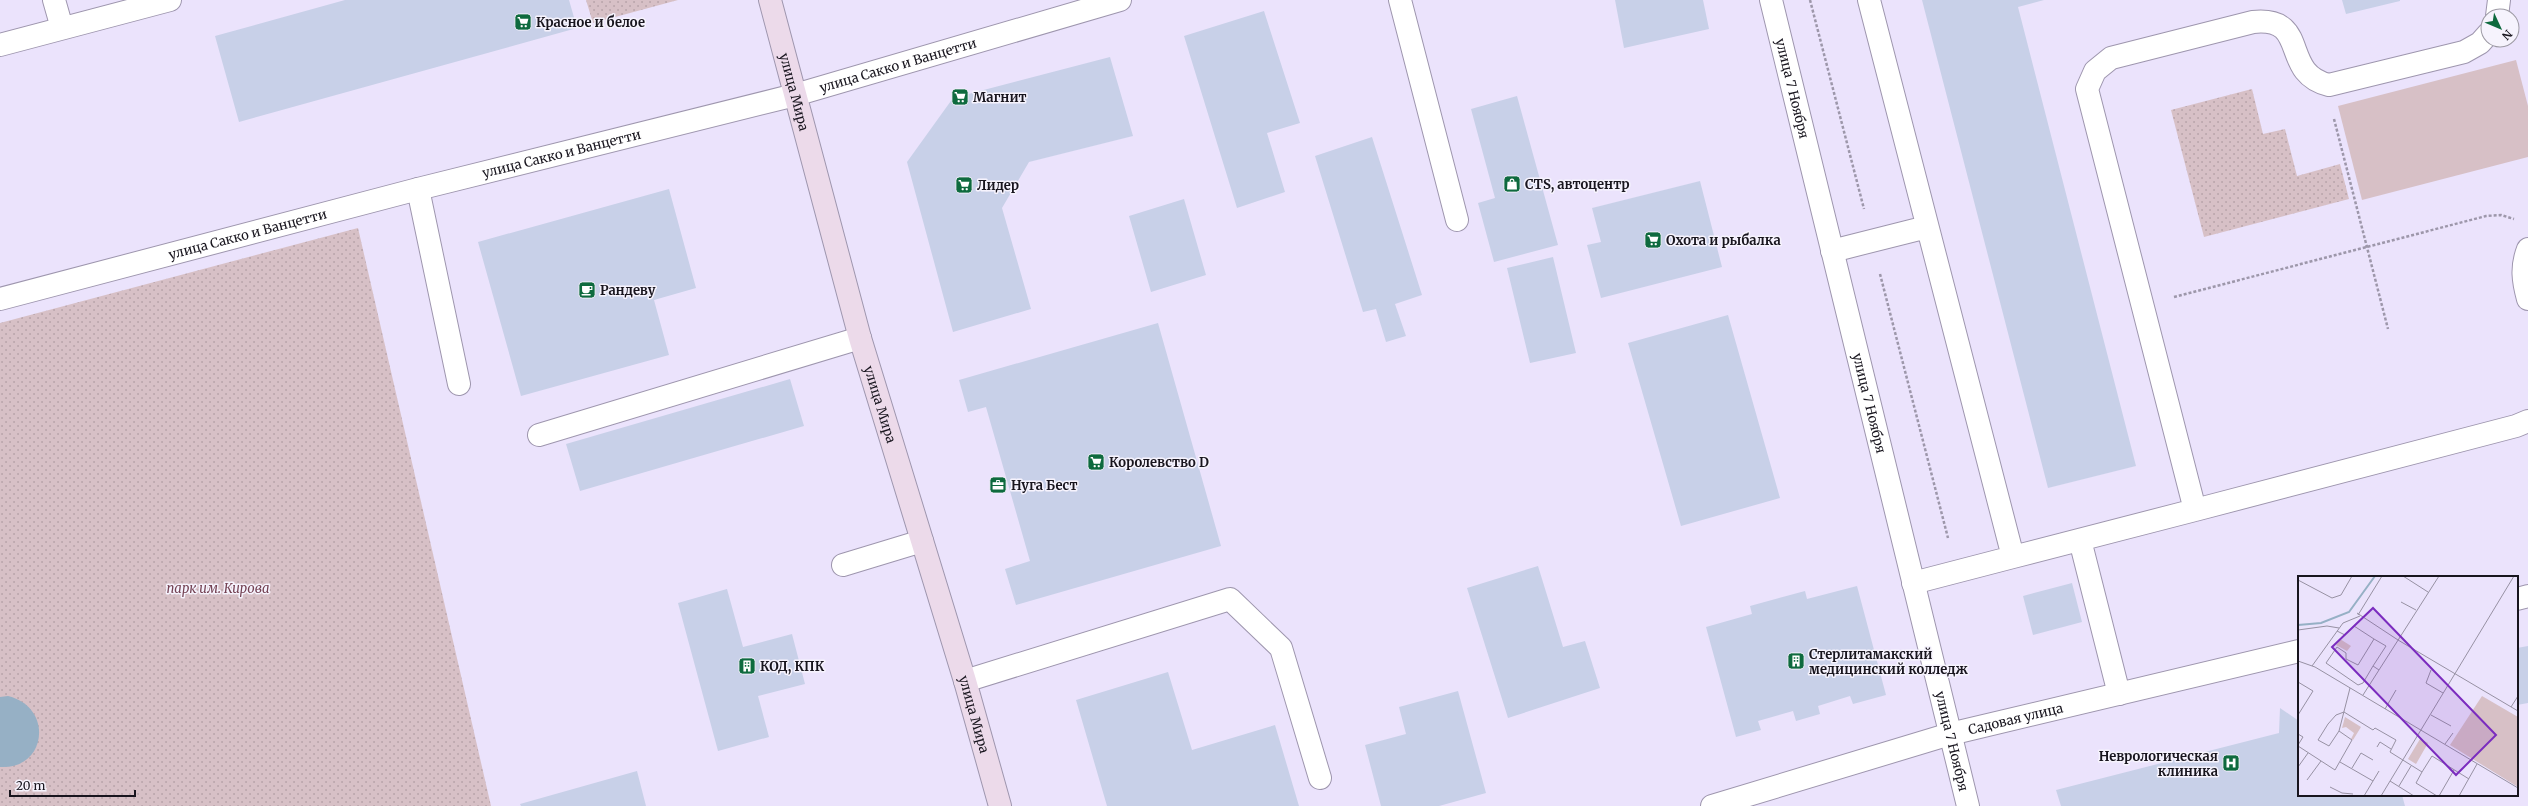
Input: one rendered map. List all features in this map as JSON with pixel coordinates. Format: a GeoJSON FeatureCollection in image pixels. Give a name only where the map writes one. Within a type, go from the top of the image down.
{"type":"FeatureCollection","features":[{"type":"Feature","properties":{"kind":"main road","name":"улица Мира"},"geometry":{"type":"LineString","coordinates":[[770,0],[860,338],[965,681],[1000,806]]}},
{"type":"Feature","properties":{"kind":"street"},"geometry":{"type":"LineString","coordinates":[[54,0],[62,28]]}},
{"type":"Feature","properties":{"kind":"street"},"geometry":{"type":"LineString","coordinates":[[0,45],[170,0]]}},
{"type":"Feature","properties":{"kind":"street","name":"улица Сакко и Ванцетти"},"geometry":{"type":"LineString","coordinates":[[0,299],[418,189],[795,95],[1120,0]]}},
{"type":"Feature","properties":{"kind":"street"},"geometry":{"type":"LineString","coordinates":[[1400,0],[1457,220]]}},
{"type":"Feature","properties":{"kind":"street","name":"улица 7 Ноября"},"geometry":{"type":"LineString","coordinates":[[1771,0],[1968,806]]}},
{"type":"Feature","properties":{"kind":"street"},"geometry":{"type":"LineString","coordinates":[[1869,0],[2013,557]]}},
{"type":"Feature","properties":{"kind":"street"},"geometry":{"type":"LineString","coordinates":[[2195,510],[2087,89],[2095,71],[2111,58],[2253,22],[2268,21],[2284,28],[2292,38],[2300,65],[2307,74],[2325,84],[2342,83],[2464,52],[2480,43]]}},
{"type":"Feature","properties":{"kind":"street"},"geometry":{"type":"LineString","coordinates":[[418,189],[459,384]]}},
{"type":"Feature","properties":{"kind":"street"},"geometry":{"type":"LineString","coordinates":[[1832,251],[1927,227]]}},
{"type":"Feature","properties":{"kind":"street"},"geometry":{"type":"LineString","coordinates":[[2528,249],[2524,259],[2522,275],[2528,299]]}},
{"type":"Feature","properties":{"kind":"street"},"geometry":{"type":"LineString","coordinates":[[539,435],[860,338]]}},
{"type":"Feature","properties":{"kind":"street"},"geometry":{"type":"LineString","coordinates":[[1913,583],[2195,510],[2528,421]]}},
{"type":"Feature","properties":{"kind":"street"},"geometry":{"type":"LineString","coordinates":[[2080,540],[2119,694]]}},
{"type":"Feature","properties":{"kind":"street"},"geometry":{"type":"LineString","coordinates":[[843,565],[922,541]]}},
{"type":"Feature","properties":{"kind":"street"},"geometry":{"type":"LineString","coordinates":[[2518,598],[2528,596]]}},
{"type":"Feature","properties":{"kind":"street"},"geometry":{"type":"LineString","coordinates":[[965,681],[1230,598],[1281,648],[1320,778]]}},
{"type":"Feature","properties":{"kind":"street","name":"Садовая улица"},"geometry":{"type":"LineString","coordinates":[[1712,806],[1950,734],[2298,650]]}},
{"type":"Feature","properties":{"kind":"path"},"geometry":{"type":"LineString","coordinates":[[1810,0],[1957,572]]}},
{"type":"Feature","properties":{"kind":"path"},"geometry":{"type":"LineString","coordinates":[[2325,84],[2388,328]]}},
{"type":"Feature","properties":{"kind":"path"},"geometry":{"type":"LineString","coordinates":[[2143,305],[2486,216],[2501,215],[2516,221]]}},
{"type":"Feature","properties":{"kind":"green space"},"geometry":{"type":"Polygon","coordinates":[[[586,0],[678,0],[593,23],[586,0]]]}},
{"type":"Feature","properties":{"kind":"green space"},"geometry":{"type":"Polygon","coordinates":[[[2516,60],[2528,106],[2528,157],[2362,200],[2338,106],[2516,60]]]}},
{"type":"Feature","properties":{"kind":"green space"},"geometry":{"type":"Polygon","coordinates":[[[2252,89],[2263,134],[2285,129],[2297,176],[2340,164],[2349,199],[2204,237],[2171,110],[2252,89]]]}},
{"type":"Feature","properties":{"kind":"green space","name":"парк им. Кирова"},"geometry":{"type":"Polygon","coordinates":[[[358,228],[491,806],[0,806],[0,323],[358,228]]]}},
{"type":"Feature","properties":{"kind":"water"},"geometry":{"type":"Polygon","coordinates":[[[8,696],[23,702],[33,712],[38,724],[39,737],[35,749],[28,759],[16,765],[0,767],[0,697],[8,696]]]}},
{"type":"Feature","properties":{"kind":"building"},"geometry":{"type":"Polygon","coordinates":[[[345,0],[569,0],[577,28],[239,122],[215,36],[345,0]]]}},
{"type":"Feature","properties":{"kind":"building"},"geometry":{"type":"Polygon","coordinates":[[[1615,0],[1703,0],[1709,29],[1624,48],[1615,0]]]}},
{"type":"Feature","properties":{"kind":"building"},"geometry":{"type":"Polygon","coordinates":[[[1922,0],[2044,0],[2018,7],[2136,466],[2048,488],[1922,0]]]}},
{"type":"Feature","properties":{"kind":"building"},"geometry":{"type":"Polygon","coordinates":[[[2342,0],[2400,0],[2400,1],[2346,14],[2342,0]]]}},
{"type":"Feature","properties":{"kind":"building"},"geometry":{"type":"Polygon","coordinates":[[[1264,11],[1300,123],[1267,133],[1285,192],[1237,208],[1184,36],[1264,11]]]}},
{"type":"Feature","properties":{"kind":"building","name":"Лидер"},"geometry":{"type":"Polygon","coordinates":[[[1110,57],[1133,136],[1029,162],[1002,208],[1031,309],[953,332],[907,162],[953,98],[1110,57]]]}},
{"type":"Feature","properties":{"kind":"building"},"geometry":{"type":"Polygon","coordinates":[[[1517,96],[1558,245],[1494,262],[1478,203],[1495,198],[1471,109],[1517,96]]]}},
{"type":"Feature","properties":{"kind":"building"},"geometry":{"type":"Polygon","coordinates":[[[1372,137],[1422,295],[1395,304],[1406,336],[1386,342],[1376,309],[1363,312],[1315,156],[1372,137]]]}},
{"type":"Feature","properties":{"kind":"building"},"geometry":{"type":"Polygon","coordinates":[[[1700,181],[1722,267],[1601,298],[1587,245],[1601,242],[1592,208],[1700,181]]]}},
{"type":"Feature","properties":{"kind":"building"},"geometry":{"type":"Polygon","coordinates":[[[669,189],[696,288],[654,300],[669,355],[521,396],[478,242],[669,189]]]}},
{"type":"Feature","properties":{"kind":"building"},"geometry":{"type":"Polygon","coordinates":[[[1184,199],[1206,275],[1151,292],[1129,216],[1184,199]]]}},
{"type":"Feature","properties":{"kind":"building"},"geometry":{"type":"Polygon","coordinates":[[[1553,257],[1576,353],[1530,363],[1507,268],[1553,257]]]}},
{"type":"Feature","properties":{"kind":"building"},"geometry":{"type":"Polygon","coordinates":[[[1728,315],[1780,498],[1681,526],[1628,343],[1728,315]]]}},
{"type":"Feature","properties":{"kind":"building"},"geometry":{"type":"Polygon","coordinates":[[[1158,323],[1221,546],[1016,605],[1005,569],[1030,561],[986,407],[968,412],[959,380],[1158,323]]]}},
{"type":"Feature","properties":{"kind":"building"},"geometry":{"type":"Polygon","coordinates":[[[790,379],[804,426],[580,491],[566,444],[790,379]]]}},
{"type":"Feature","properties":{"kind":"building"},"geometry":{"type":"Polygon","coordinates":[[[1538,566],[1563,647],[1585,641],[1600,688],[1508,718],[1467,588],[1538,566]]]}},
{"type":"Feature","properties":{"kind":"building"},"geometry":{"type":"Polygon","coordinates":[[[2072,583],[2082,622],[2033,635],[2023,596],[2072,583]]]}},
{"type":"Feature","properties":{"kind":"building","name":"Стерлитамакский медицинский колледж"},"geometry":{"type":"Polygon","coordinates":[[[1857,586],[1886,695],[1853,704],[1850,696],[1818,706],[1820,714],[1796,721],[1793,711],[1758,721],[1761,730],[1736,737],[1706,627],[1752,614],[1750,606],[1805,591],[1807,599],[1857,586]]]}},
{"type":"Feature","properties":{"kind":"building","name":"КОД, КПК"},"geometry":{"type":"Polygon","coordinates":[[[727,589],[743,647],[792,634],[805,684],[758,696],[769,737],[718,751],[678,603],[727,589]]]}},
{"type":"Feature","properties":{"kind":"building"},"geometry":{"type":"Polygon","coordinates":[[[2528,646],[2528,703],[2518,705],[2518,648],[2528,646]]]}},
{"type":"Feature","properties":{"kind":"building"},"geometry":{"type":"Polygon","coordinates":[[[1168,672],[1192,750],[1275,725],[1299,806],[1107,806],[1076,700],[1168,672]]]}},
{"type":"Feature","properties":{"kind":"building"},"geometry":{"type":"Polygon","coordinates":[[[1458,691],[1486,793],[1439,806],[1381,806],[1365,745],[1406,734],[1399,707],[1458,691]]]}},
{"type":"Feature","properties":{"kind":"building"},"geometry":{"type":"Polygon","coordinates":[[[2280,708],[2298,720],[2298,796],[2402,796],[2405,806],[2061,806],[2056,790],[2279,733],[2280,708]]]}},
{"type":"Feature","properties":{"kind":"building"},"geometry":{"type":"Polygon","coordinates":[[[637,771],[646,806],[521,806],[520,804],[637,771]]]}},
{"type":"Feature","properties":{"kind":"place","name":"Красное и белое"},"geometry":{"type":"Point","coordinates":[523,22]}},
{"type":"Feature","properties":{"kind":"place","name":"Магнит"},"geometry":{"type":"Point","coordinates":[960,97]}},
{"type":"Feature","properties":{"kind":"place","name":"СTS, автоцентр"},"geometry":{"type":"Point","coordinates":[1512,184]}},
{"type":"Feature","properties":{"kind":"place","name":"Лидер"},"geometry":{"type":"Point","coordinates":[964,185]}},
{"type":"Feature","properties":{"kind":"place","name":"Охота и рыбалка"},"geometry":{"type":"Point","coordinates":[1653,240]}},
{"type":"Feature","properties":{"kind":"place","name":"Рандеву"},"geometry":{"type":"Point","coordinates":[587,290]}},
{"type":"Feature","properties":{"kind":"place","name":"Королевство D"},"geometry":{"type":"Point","coordinates":[1096,462]}},
{"type":"Feature","properties":{"kind":"place","name":"Нуга Бест"},"geometry":{"type":"Point","coordinates":[998,485]}},
{"type":"Feature","properties":{"kind":"place","name":"Стерлитамакский медицинский колледж"},"geometry":{"type":"Point","coordinates":[1796,661]}},
{"type":"Feature","properties":{"kind":"place","name":"КОД, КПК"},"geometry":{"type":"Point","coordinates":[747,666]}},
{"type":"Feature","properties":{"kind":"place","name":"Неврологическая клиника"},"geometry":{"type":"Point","coordinates":[2231,763]}}]}
